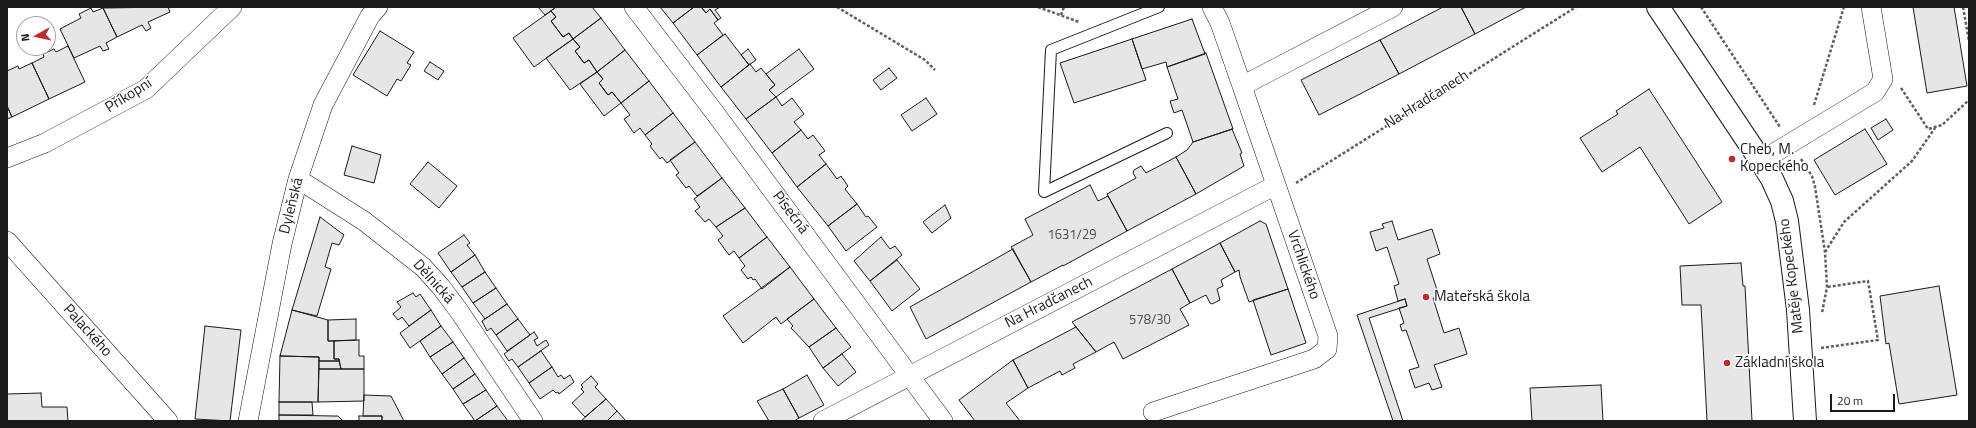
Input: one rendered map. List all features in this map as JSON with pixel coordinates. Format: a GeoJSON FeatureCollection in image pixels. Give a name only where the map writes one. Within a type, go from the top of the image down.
{"type":"FeatureCollection","features":[{"type":"Feature","properties":{"kind":"street","name":"Příkopní"},"geometry":{"type":"LineString","coordinates":[[7,158],[45,143],[146,89],[232,7]]}},
{"type":"Feature","properties":{"kind":"street","name":"Dyleňská"},"geometry":{"type":"LineString","coordinates":[[248,421],[282,244],[298,179],[323,105],[370,16],[378,7]]}},
{"type":"Feature","properties":{"kind":"street","name":"Písečná"},"geometry":{"type":"LineString","coordinates":[[634,7],[715,113],[943,421]]}},
{"type":"Feature","properties":{"kind":"street","name":"Vrchlického"},"geometry":{"type":"LineString","coordinates":[[1153,412],[1314,359],[1327,349],[1328,336],[1242,86],[1212,7]]}},
{"type":"Feature","properties":{"kind":"street"},"geometry":{"type":"LineString","coordinates":[[1242,86],[1393,7]]}},
{"type":"Feature","properties":{"kind":"street","name":"Matěje Kopeckého"},"geometry":{"type":"LineString","coordinates":[[1658,7],[1761,161],[1772,179],[1782,201],[1787,221],[1798,310],[1805,421]]}},
{"type":"Feature","properties":{"kind":"street"},"geometry":{"type":"LineString","coordinates":[[1761,161],[1875,92],[1883,79],[1871,7]]}},
{"type":"Feature","properties":{"kind":"street","name":"Dělnická"},"geometry":{"type":"LineString","coordinates":[[298,179],[364,221],[423,267],[441,287],[459,311],[533,421]]}},
{"type":"Feature","properties":{"kind":"street","name":"Na Hradčanech"},"geometry":{"type":"LineString","coordinates":[[823,421],[910,375],[1277,189]]}},
{"type":"Feature","properties":{"kind":"street","name":"Palackého"},"geometry":{"type":"LineString","coordinates":[[7,241],[168,421]]}},
{"type":"Feature","properties":{"kind":"lane"},"geometry":{"type":"LineString","coordinates":[[1159,7],[1052,50],[1044,192],[1167,133]]}},
{"type":"Feature","properties":{"kind":"path"},"geometry":{"type":"LineString","coordinates":[[837,7],[925,60],[935,70]]}},
{"type":"Feature","properties":{"kind":"path"},"geometry":{"type":"LineString","coordinates":[[1038,7],[1102,30]]}},
{"type":"Feature","properties":{"kind":"path"},"geometry":{"type":"LineString","coordinates":[[1061,15],[1064,7]]}},
{"type":"Feature","properties":{"kind":"path","name":"Na Hradčanech"},"geometry":{"type":"LineString","coordinates":[[1277,189],[1576,7]]}},
{"type":"Feature","properties":{"kind":"path"},"geometry":{"type":"LineString","coordinates":[[1805,134],[1844,7]]}},
{"type":"Feature","properties":{"kind":"path"},"geometry":{"type":"LineString","coordinates":[[1963,7],[1969,41]]}},
{"type":"Feature","properties":{"kind":"path"},"geometry":{"type":"LineString","coordinates":[[1900,81],[1901,88],[1928,129],[1935,128],[1942,124],[1969,100]]}},
{"type":"Feature","properties":{"kind":"path"},"geometry":{"type":"LineString","coordinates":[[1824,252],[1844,222],[1912,162],[1935,128]]}},
{"type":"Feature","properties":{"kind":"path"},"geometry":{"type":"LineString","coordinates":[[1819,349],[1878,340],[1868,281],[1827,287]]}},
{"type":"Feature","properties":{"kind":"building"},"geometry":{"type":"Polygon","coordinates":[[[168,7],[170,12],[148,22],[151,28],[146,31],[142,25],[117,37],[103,8],[168,7]]]}},
{"type":"Feature","properties":{"kind":"building"},"geometry":{"type":"Polygon","coordinates":[[[538,7],[556,7],[545,15],[538,7]]]}},
{"type":"Feature","properties":{"kind":"building"},"geometry":{"type":"Polygon","coordinates":[[[556,7],[592,7],[601,18],[573,39],[569,33],[563,37],[551,21],[556,17],[551,11],[556,7]]]}},
{"type":"Feature","properties":{"kind":"building"},"geometry":{"type":"Polygon","coordinates":[[[660,7],[694,7],[673,23],[660,7]]]}},
{"type":"Feature","properties":{"kind":"building"},"geometry":{"type":"Polygon","coordinates":[[[694,7],[701,7],[706,13],[710,9],[718,20],[714,23],[723,35],[697,55],[673,23],[694,7]]]}},
{"type":"Feature","properties":{"kind":"building"},"geometry":{"type":"Polygon","coordinates":[[[701,7],[720,7],[715,10],[721,18],[718,20],[710,9],[706,13],[701,7]]]}},
{"type":"Feature","properties":{"kind":"building"},"geometry":{"type":"Polygon","coordinates":[[[1443,7],[1461,7],[1475,34],[1399,74],[1380,40],[1443,7]]]}},
{"type":"Feature","properties":{"kind":"building"},"geometry":{"type":"Polygon","coordinates":[[[1461,7],[1526,7],[1475,34],[1461,7]]]}},
{"type":"Feature","properties":{"kind":"building"},"geometry":{"type":"Polygon","coordinates":[[[1913,7],[1954,7],[1967,86],[1927,93],[1913,7]]]}},
{"type":"Feature","properties":{"kind":"building"},"geometry":{"type":"Polygon","coordinates":[[[91,8],[93,12],[103,8],[117,37],[106,43],[109,49],[103,51],[100,46],[74,58],[60,29],[81,18],[79,14],[91,8]]]}},
{"type":"Feature","properties":{"kind":"building"},"geometry":{"type":"Polygon","coordinates":[[[551,11],[556,17],[551,21],[563,37],[569,33],[573,39],[534,67],[513,38],[551,11]]]}},
{"type":"Feature","properties":{"kind":"building"},"geometry":{"type":"Polygon","coordinates":[[[601,18],[625,50],[597,72],[589,60],[584,63],[575,51],[580,47],[573,39],[601,18]]]}},
{"type":"Feature","properties":{"kind":"building"},"geometry":{"type":"Polygon","coordinates":[[[1192,19],[1205,54],[1167,67],[1166,62],[1142,69],[1132,39],[1192,19]]]}},
{"type":"Feature","properties":{"kind":"building"},"geometry":{"type":"Polygon","coordinates":[[[380,31],[414,52],[407,63],[411,65],[401,81],[397,79],[387,96],[353,75],[380,31]]]}},
{"type":"Feature","properties":{"kind":"building"},"geometry":{"type":"Polygon","coordinates":[[[725,34],[749,65],[721,87],[697,55],[725,34]]]}},
{"type":"Feature","properties":{"kind":"building"},"geometry":{"type":"Polygon","coordinates":[[[573,39],[580,47],[575,51],[584,63],[589,60],[597,72],[570,90],[546,58],[573,39]]]}},
{"type":"Feature","properties":{"kind":"building"},"geometry":{"type":"Polygon","coordinates":[[[1132,39],[1146,80],[1074,103],[1060,63],[1132,39]]]}},
{"type":"Feature","properties":{"kind":"building"},"geometry":{"type":"Polygon","coordinates":[[[1380,40],[1399,74],[1319,115],[1301,80],[1380,40]]]}},
{"type":"Feature","properties":{"kind":"building"},"geometry":{"type":"Polygon","coordinates":[[[68,46],[85,82],[49,99],[32,63],[44,56],[56,56],[56,52],[68,46]]]}},
{"type":"Feature","properties":{"kind":"building"},"geometry":{"type":"Polygon","coordinates":[[[748,49],[756,60],[749,65],[741,55],[748,49]]]}},
{"type":"Feature","properties":{"kind":"building"},"geometry":{"type":"Polygon","coordinates":[[[799,49],[814,69],[776,97],[769,90],[775,85],[766,74],[799,49]]]}},
{"type":"Feature","properties":{"kind":"building"},"geometry":{"type":"Polygon","coordinates":[[[625,50],[649,81],[621,103],[612,92],[608,95],[599,83],[603,79],[597,72],[625,50]]]}},
{"type":"Feature","properties":{"kind":"building"},"geometry":{"type":"Polygon","coordinates":[[[1206,53],[1233,129],[1193,142],[1182,110],[1174,113],[1170,101],[1178,99],[1167,67],[1206,53]]]}},
{"type":"Feature","properties":{"kind":"building"},"geometry":{"type":"Polygon","coordinates":[[[430,62],[444,71],[438,80],[424,71],[430,62]]]}},
{"type":"Feature","properties":{"kind":"building"},"geometry":{"type":"Polygon","coordinates":[[[32,63],[49,99],[12,117],[7,106],[7,71],[18,66],[19,69],[32,63]]]}},
{"type":"Feature","properties":{"kind":"building"},"geometry":{"type":"Polygon","coordinates":[[[750,64],[756,72],[761,68],[775,85],[769,90],[776,97],[746,119],[721,87],[750,64]]]}},
{"type":"Feature","properties":{"kind":"building"},"geometry":{"type":"Polygon","coordinates":[[[889,68],[897,78],[881,90],[873,80],[889,68]]]}},
{"type":"Feature","properties":{"kind":"building"},"geometry":{"type":"Polygon","coordinates":[[[597,72],[603,79],[599,83],[608,95],[612,92],[621,103],[604,116],[580,84],[597,72]]]}},
{"type":"Feature","properties":{"kind":"building"},"geometry":{"type":"Polygon","coordinates":[[[649,81],[673,113],[645,135],[640,128],[634,133],[624,119],[630,115],[621,103],[649,81]]]}},
{"type":"Feature","properties":{"kind":"building"},"geometry":{"type":"Polygon","coordinates":[[[1649,89],[1722,202],[1689,224],[1640,147],[1602,172],[1580,138],[1618,114],[1616,111],[1649,89]]]}},
{"type":"Feature","properties":{"kind":"building"},"geometry":{"type":"Polygon","coordinates":[[[776,97],[782,106],[792,98],[804,114],[794,122],[801,130],[772,153],[746,119],[776,97]]]}},
{"type":"Feature","properties":{"kind":"building"},"geometry":{"type":"Polygon","coordinates":[[[926,98],[937,114],[912,131],[901,115],[926,98]]]}},
{"type":"Feature","properties":{"kind":"building"},"geometry":{"type":"Polygon","coordinates":[[[7,106],[12,117],[7,119],[7,106]]]}},
{"type":"Feature","properties":{"kind":"building"},"geometry":{"type":"Polygon","coordinates":[[[673,113],[695,142],[667,163],[662,157],[660,159],[650,146],[652,144],[645,135],[673,113]]]}},
{"type":"Feature","properties":{"kind":"building"},"geometry":{"type":"Polygon","coordinates":[[[1886,119],[1893,130],[1878,140],[1871,128],[1886,119]]]}},
{"type":"Feature","properties":{"kind":"building"},"geometry":{"type":"Polygon","coordinates":[[[1232,129],[1242,153],[1240,154],[1244,166],[1196,194],[1176,157],[1187,150],[1193,142],[1232,129]]]}},
{"type":"Feature","properties":{"kind":"building"},"geometry":{"type":"Polygon","coordinates":[[[1865,129],[1887,164],[1835,195],[1814,160],[1865,129]]]}},
{"type":"Feature","properties":{"kind":"building"},"geometry":{"type":"Polygon","coordinates":[[[801,130],[808,139],[813,135],[825,151],[819,155],[826,164],[797,187],[772,153],[801,130]]]}},
{"type":"Feature","properties":{"kind":"building"},"geometry":{"type":"Polygon","coordinates":[[[695,142],[722,178],[697,196],[689,186],[686,188],[676,175],[679,173],[670,160],[695,142]]]}},
{"type":"Feature","properties":{"kind":"building"},"geometry":{"type":"Polygon","coordinates":[[[352,146],[381,155],[374,183],[344,175],[352,146]]]}},
{"type":"Feature","properties":{"kind":"building"},"geometry":{"type":"Polygon","coordinates":[[[1176,157],[1196,194],[1127,231],[1107,194],[1136,178],[1133,173],[1134,170],[1141,166],[1146,173],[1176,157]]]}},
{"type":"Feature","properties":{"kind":"building"},"geometry":{"type":"Polygon","coordinates":[[[428,162],[457,186],[439,208],[410,184],[428,162]]]}},
{"type":"Feature","properties":{"kind":"building"},"geometry":{"type":"Polygon","coordinates":[[[826,164],[837,179],[841,176],[848,186],[845,189],[857,204],[828,226],[797,187],[826,164]]]}},
{"type":"Feature","properties":{"kind":"building"},"geometry":{"type":"Polygon","coordinates":[[[722,178],[745,208],[716,227],[709,219],[705,222],[695,211],[700,207],[694,199],[722,178]]]}},
{"type":"Feature","properties":{"kind":"building"},"geometry":{"type":"Polygon","coordinates":[[[1090,185],[1098,201],[1108,196],[1127,231],[1031,282],[1011,247],[1033,235],[1025,219],[1090,185]]]}},
{"type":"Feature","properties":{"kind":"building"},"geometry":{"type":"Polygon","coordinates":[[[857,204],[866,217],[868,216],[877,227],[846,251],[828,226],[857,204]]]}},
{"type":"Feature","properties":{"kind":"building"},"geometry":{"type":"Polygon","coordinates":[[[945,205],[951,218],[932,233],[923,222],[945,205]]]}},
{"type":"Feature","properties":{"kind":"building"},"geometry":{"type":"Polygon","coordinates":[[[745,208],[767,237],[739,258],[734,251],[729,255],[718,240],[723,236],[716,227],[745,208]]]}},
{"type":"Feature","properties":{"kind":"building"},"geometry":{"type":"Polygon","coordinates":[[[320,217],[344,235],[339,245],[332,243],[325,267],[331,269],[317,316],[292,310],[320,217]]]}},
{"type":"Feature","properties":{"kind":"building"},"geometry":{"type":"Polygon","coordinates":[[[1260,221],[1266,224],[1288,289],[1249,302],[1239,270],[1235,272],[1220,243],[1260,221]]]}},
{"type":"Feature","properties":{"kind":"building"},"geometry":{"type":"Polygon","coordinates":[[[1392,221],[1398,240],[1432,229],[1440,254],[1427,259],[1439,296],[1433,298],[1444,333],[1459,328],[1467,354],[1434,365],[1442,387],[1432,390],[1429,383],[1415,388],[1409,370],[1419,367],[1406,330],[1402,331],[1400,325],[1404,323],[1399,308],[1407,306],[1405,299],[1398,301],[1394,286],[1399,284],[1387,247],[1376,251],[1370,232],[1384,228],[1382,224],[1392,221]]]}},
{"type":"Feature","properties":{"kind":"building"},"geometry":{"type":"Polygon","coordinates":[[[464,235],[470,243],[467,245],[475,255],[451,272],[438,253],[464,235]]]}},
{"type":"Feature","properties":{"kind":"building"},"geometry":{"type":"Polygon","coordinates":[[[767,237],[790,267],[762,289],[755,279],[753,280],[751,277],[748,279],[741,270],[745,266],[739,258],[767,237]]]}},
{"type":"Feature","properties":{"kind":"building"},"geometry":{"type":"Polygon","coordinates":[[[881,237],[890,249],[895,246],[902,255],[870,281],[854,261],[881,237]]]}},
{"type":"Feature","properties":{"kind":"building"},"geometry":{"type":"Polygon","coordinates":[[[1220,243],[1235,272],[1221,280],[1223,286],[1217,289],[1220,300],[1212,304],[1206,295],[1190,303],[1172,269],[1220,243]]]}},
{"type":"Feature","properties":{"kind":"building"},"geometry":{"type":"Polygon","coordinates":[[[1013,249],[1031,282],[926,339],[910,307],[1013,249]]]}},
{"type":"Feature","properties":{"kind":"building"},"geometry":{"type":"Polygon","coordinates":[[[475,255],[485,272],[462,287],[451,272],[475,255]]]}},
{"type":"Feature","properties":{"kind":"building"},"geometry":{"type":"Polygon","coordinates":[[[897,260],[920,289],[892,311],[870,281],[897,260]]]}},
{"type":"Feature","properties":{"kind":"building","name":"Základní škola"},"geometry":{"type":"Polygon","coordinates":[[[1741,263],[1743,286],[1745,286],[1752,421],[1707,421],[1701,305],[1682,305],[1680,266],[1741,263]]]}},
{"type":"Feature","properties":{"kind":"building"},"geometry":{"type":"Polygon","coordinates":[[[790,267],[814,299],[781,324],[776,317],[743,343],[723,316],[790,267]]]}},
{"type":"Feature","properties":{"kind":"building"},"geometry":{"type":"Polygon","coordinates":[[[1172,269],[1190,303],[1180,309],[1189,325],[1123,359],[1114,342],[1096,352],[1072,322],[1172,269]]]}},
{"type":"Feature","properties":{"kind":"building"},"geometry":{"type":"Polygon","coordinates":[[[485,272],[496,288],[473,303],[462,287],[485,272]]]}},
{"type":"Feature","properties":{"kind":"building"},"geometry":{"type":"Polygon","coordinates":[[[1939,286],[1957,395],[1899,404],[1889,343],[1886,344],[1880,296],[1939,286]]]}},
{"type":"Feature","properties":{"kind":"building"},"geometry":{"type":"Polygon","coordinates":[[[496,288],[507,304],[485,319],[473,303],[496,288]]]}},
{"type":"Feature","properties":{"kind":"building"},"geometry":{"type":"Polygon","coordinates":[[[1288,289],[1306,343],[1271,355],[1253,300],[1288,289]]]}},
{"type":"Feature","properties":{"kind":"building"},"geometry":{"type":"Polygon","coordinates":[[[413,293],[416,297],[420,294],[431,310],[409,326],[402,317],[398,320],[393,314],[401,307],[397,302],[413,293]]]}},
{"type":"Feature","properties":{"kind":"building"},"geometry":{"type":"Polygon","coordinates":[[[814,299],[836,328],[809,347],[791,328],[793,326],[787,319],[814,299]]]}},
{"type":"Feature","properties":{"kind":"building"},"geometry":{"type":"Polygon","coordinates":[[[1405,299],[1407,306],[1369,318],[1403,421],[1393,421],[1357,315],[1405,299]]]}},
{"type":"Feature","properties":{"kind":"building"},"geometry":{"type":"Polygon","coordinates":[[[507,304],[518,319],[496,335],[491,328],[487,331],[482,321],[507,304]]]}},
{"type":"Feature","properties":{"kind":"building"},"geometry":{"type":"Polygon","coordinates":[[[292,310],[328,320],[328,341],[334,341],[334,359],[339,359],[339,361],[319,361],[319,357],[280,356],[292,310]]]}},
{"type":"Feature","properties":{"kind":"building"},"geometry":{"type":"Polygon","coordinates":[[[431,310],[441,326],[410,348],[400,333],[431,310]]]}},
{"type":"Feature","properties":{"kind":"building"},"geometry":{"type":"Polygon","coordinates":[[[356,319],[356,340],[328,341],[328,320],[356,319]]]}},
{"type":"Feature","properties":{"kind":"building"},"geometry":{"type":"Polygon","coordinates":[[[518,319],[530,335],[507,351],[496,335],[518,319]]]}},
{"type":"Feature","properties":{"kind":"building"},"geometry":{"type":"Polygon","coordinates":[[[205,326],[241,330],[230,421],[195,419],[205,326]]]}},
{"type":"Feature","properties":{"kind":"building"},"geometry":{"type":"Polygon","coordinates":[[[441,326],[453,342],[430,357],[420,341],[441,326]]]}},
{"type":"Feature","properties":{"kind":"building"},"geometry":{"type":"Polygon","coordinates":[[[1076,327],[1096,352],[1073,364],[1075,368],[1062,375],[1060,371],[1028,388],[1013,360],[1076,327]]]}},
{"type":"Feature","properties":{"kind":"building"},"geometry":{"type":"Polygon","coordinates":[[[836,328],[851,347],[823,368],[809,347],[836,328]]]}},
{"type":"Feature","properties":{"kind":"building"},"geometry":{"type":"Polygon","coordinates":[[[534,332],[538,338],[534,340],[537,346],[546,340],[549,345],[518,367],[512,359],[509,361],[504,354],[534,332]]]}},
{"type":"Feature","properties":{"kind":"building"},"geometry":{"type":"Polygon","coordinates":[[[359,340],[359,356],[364,356],[364,369],[341,369],[339,359],[334,359],[334,341],[359,340]]]}},
{"type":"Feature","properties":{"kind":"building"},"geometry":{"type":"Polygon","coordinates":[[[453,342],[464,358],[442,374],[430,357],[453,342]]]}},
{"type":"Feature","properties":{"kind":"building"},"geometry":{"type":"Polygon","coordinates":[[[541,351],[552,367],[529,383],[518,367],[541,351]]]}},
{"type":"Feature","properties":{"kind":"building"},"geometry":{"type":"Polygon","coordinates":[[[842,354],[856,372],[838,386],[823,368],[842,354]]]}},
{"type":"Feature","properties":{"kind":"building"},"geometry":{"type":"Polygon","coordinates":[[[280,356],[319,357],[318,402],[279,402],[280,356]]]}},
{"type":"Feature","properties":{"kind":"building"},"geometry":{"type":"Polygon","coordinates":[[[464,358],[475,374],[453,389],[442,374],[464,358]]]}},
{"type":"Feature","properties":{"kind":"building"},"geometry":{"type":"Polygon","coordinates":[[[1013,360],[1028,388],[1006,403],[1020,421],[975,421],[959,400],[1013,360]]]}},
{"type":"Feature","properties":{"kind":"building"},"geometry":{"type":"Polygon","coordinates":[[[319,361],[339,361],[341,369],[319,369],[319,361]]]}},
{"type":"Feature","properties":{"kind":"building"},"geometry":{"type":"Polygon","coordinates":[[[552,367],[558,377],[561,375],[564,379],[570,375],[574,382],[559,394],[553,390],[540,399],[529,383],[552,367]]]}},
{"type":"Feature","properties":{"kind":"building"},"geometry":{"type":"Polygon","coordinates":[[[319,369],[364,369],[364,401],[318,402],[319,369]]]}},
{"type":"Feature","properties":{"kind":"building"},"geometry":{"type":"Polygon","coordinates":[[[475,374],[486,390],[463,404],[453,389],[475,374]]]}},
{"type":"Feature","properties":{"kind":"building"},"geometry":{"type":"Polygon","coordinates":[[[807,375],[824,405],[799,418],[783,389],[807,375]]]}},
{"type":"Feature","properties":{"kind":"building"},"geometry":{"type":"Polygon","coordinates":[[[591,376],[598,384],[595,387],[606,399],[585,417],[572,403],[584,392],[581,389],[583,387],[581,385],[591,376]]]}},
{"type":"Feature","properties":{"kind":"building"},"geometry":{"type":"Polygon","coordinates":[[[1601,385],[1603,421],[1532,421],[1530,388],[1601,385]]]}},
{"type":"Feature","properties":{"kind":"building"},"geometry":{"type":"Polygon","coordinates":[[[783,389],[799,418],[794,421],[769,421],[757,401],[783,389]]]}},
{"type":"Feature","properties":{"kind":"building"},"geometry":{"type":"Polygon","coordinates":[[[486,390],[497,406],[475,421],[463,404],[486,390]]]}},
{"type":"Feature","properties":{"kind":"building"},"geometry":{"type":"Polygon","coordinates":[[[41,393],[42,407],[67,407],[68,421],[7,421],[7,394],[41,393]]]}},
{"type":"Feature","properties":{"kind":"building"},"geometry":{"type":"Polygon","coordinates":[[[364,395],[391,396],[404,421],[382,421],[382,416],[363,416],[364,395]]]}},
{"type":"Feature","properties":{"kind":"building"},"geometry":{"type":"Polygon","coordinates":[[[606,399],[617,411],[607,421],[581,421],[606,399]]]}},
{"type":"Feature","properties":{"kind":"building"},"geometry":{"type":"Polygon","coordinates":[[[279,402],[312,402],[313,415],[279,415],[279,402]]]}},
{"type":"Feature","properties":{"kind":"building"},"geometry":{"type":"Polygon","coordinates":[[[497,406],[508,421],[475,421],[497,406]]]}},
{"type":"Feature","properties":{"kind":"building"},"geometry":{"type":"Polygon","coordinates":[[[617,411],[626,421],[607,421],[617,411]]]}},
{"type":"Feature","properties":{"kind":"building"},"geometry":{"type":"Polygon","coordinates":[[[279,415],[338,416],[343,421],[279,421],[279,415]]]}},
{"type":"Feature","properties":{"kind":"building"},"geometry":{"type":"Polygon","coordinates":[[[359,416],[382,416],[382,421],[359,421],[359,416]]]}},
{"type":"Feature","properties":{"kind":"place","name":"Cheb, M. Kopeckého"},"geometry":{"type":"Point","coordinates":[1732,159]}},
{"type":"Feature","properties":{"kind":"place","name":"Mateřská škola"},"geometry":{"type":"Point","coordinates":[1426,297]}},
{"type":"Feature","properties":{"kind":"place","name":"Základní škola"},"geometry":{"type":"Point","coordinates":[1727,363]}}]}
